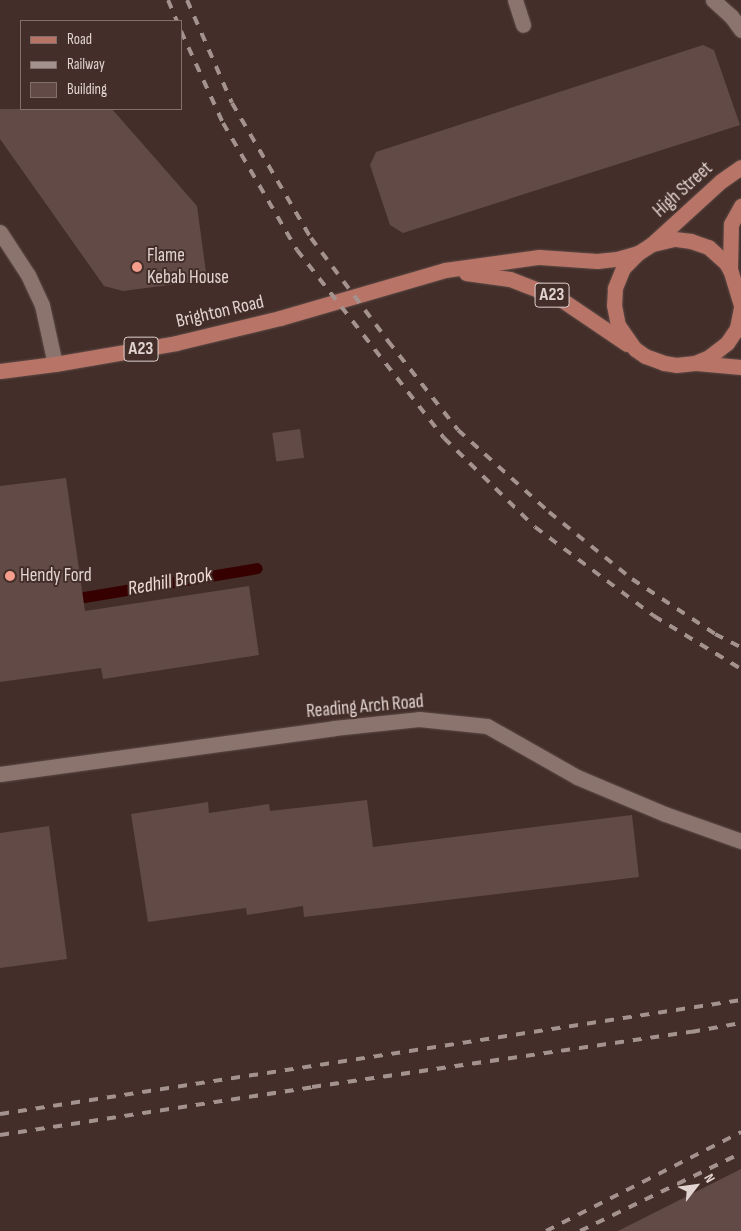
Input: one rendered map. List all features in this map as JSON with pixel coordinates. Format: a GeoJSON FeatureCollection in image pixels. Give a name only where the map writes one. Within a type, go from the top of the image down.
{"type":"FeatureCollection","features":[{"type":"Feature","properties":{"kind":"main road","name":"High Street"},"geometry":{"type":"LineString","coordinates":[[652,244],[721,181],[741,167]]}},
{"type":"Feature","properties":{"kind":"main road"},"geometry":{"type":"LineString","coordinates":[[695,363],[709,357],[727,343],[737,328],[741,306],[730,270],[731,224],[741,206]]}},
{"type":"Feature","properties":{"kind":"main road"},"geometry":{"type":"LineString","coordinates":[[730,270],[708,248],[691,241],[674,239],[652,244],[638,253],[623,268],[615,288],[614,306],[618,325],[635,349],[645,356],[676,365],[695,363],[741,367]]}},
{"type":"Feature","properties":{"kind":"main road","name":"Brighton Road"},"geometry":{"type":"LineString","coordinates":[[0,371],[55,364],[176,343],[280,318],[445,270],[539,257],[597,261],[617,259],[638,253]]}},
{"type":"Feature","properties":{"kind":"main road","name":"Brighton Road"},"geometry":{"type":"LineString","coordinates":[[445,270],[510,279],[559,298],[645,356]]}},
{"type":"Feature","properties":{"kind":"street"},"geometry":{"type":"LineString","coordinates":[[515,0],[523,24]]}},
{"type":"Feature","properties":{"kind":"street"},"geometry":{"type":"LineString","coordinates":[[713,0],[731,16],[741,30]]}},
{"type":"Feature","properties":{"kind":"street"},"geometry":{"type":"LineString","coordinates":[[0,232],[28,275],[42,305],[55,364]]}},
{"type":"Feature","properties":{"kind":"street","name":"Reading Arch Road"},"geometry":{"type":"LineString","coordinates":[[0,774],[334,728],[420,719],[487,726],[576,777],[665,814],[741,841]]}},
{"type":"Feature","properties":{"kind":"building"},"geometry":{"type":"Polygon","coordinates":[[[703,45],[714,50],[740,125],[403,233],[390,225],[370,165],[376,152],[703,45]]]}},
{"type":"Feature","properties":{"kind":"building"},"geometry":{"type":"Polygon","coordinates":[[[0,109],[113,110],[197,206],[207,280],[123,291],[104,286],[0,139],[0,109]]]}},
{"type":"Feature","properties":{"kind":"building"},"geometry":{"type":"Polygon","coordinates":[[[300,429],[304,458],[276,462],[272,433],[300,429]]]}},
{"type":"Feature","properties":{"kind":"building"},"geometry":{"type":"Polygon","coordinates":[[[66,478],[85,611],[249,586],[259,655],[103,679],[101,668],[0,682],[0,486],[66,478]]]}},
{"type":"Feature","properties":{"kind":"building"},"geometry":{"type":"Polygon","coordinates":[[[367,800],[373,847],[632,815],[639,877],[304,917],[303,906],[247,915],[246,908],[148,922],[131,814],[208,802],[209,813],[269,804],[270,811],[367,800]]]}},
{"type":"Feature","properties":{"kind":"building"},"geometry":{"type":"Polygon","coordinates":[[[49,826],[67,959],[0,968],[0,833],[49,826]]]}},
{"type":"Feature","properties":{"kind":"building"},"geometry":{"type":"Polygon","coordinates":[[[741,1169],[741,1231],[618,1231],[741,1169]]]}},
{"type":"Feature","properties":{"kind":"waterway","name":"Redhill Brook"},"geometry":{"type":"LineString","coordinates":[[84,597],[257,568]]}},
{"type":"Feature","properties":{"kind":"railway"},"geometry":{"type":"LineString","coordinates":[[168,0],[177,20]]}},
{"type":"Feature","properties":{"kind":"railway"},"geometry":{"type":"LineString","coordinates":[[187,0],[232,103],[311,238],[458,430],[549,512],[632,579],[715,634],[741,647]]}},
{"type":"Feature","properties":{"kind":"railway"},"geometry":{"type":"LineString","coordinates":[[182,33],[223,123],[297,250],[444,438],[535,527],[654,616],[741,669]]}},
{"type":"Feature","properties":{"kind":"railway"},"geometry":{"type":"LineString","coordinates":[[0,1114],[741,1000]]}},
{"type":"Feature","properties":{"kind":"railway"},"geometry":{"type":"LineString","coordinates":[[0,1135],[741,1023]]}},
{"type":"Feature","properties":{"kind":"railway"},"geometry":{"type":"LineString","coordinates":[[546,1231],[741,1132]]}},
{"type":"Feature","properties":{"kind":"railway"},"geometry":{"type":"LineString","coordinates":[[580,1231],[741,1153]]}},
{"type":"Feature","properties":{"kind":"place","name":"Flame Kebab House"},"geometry":{"type":"Point","coordinates":[137,267]}},
{"type":"Feature","properties":{"kind":"place","name":"Hendy Ford"},"geometry":{"type":"Point","coordinates":[10,576]}}]}
